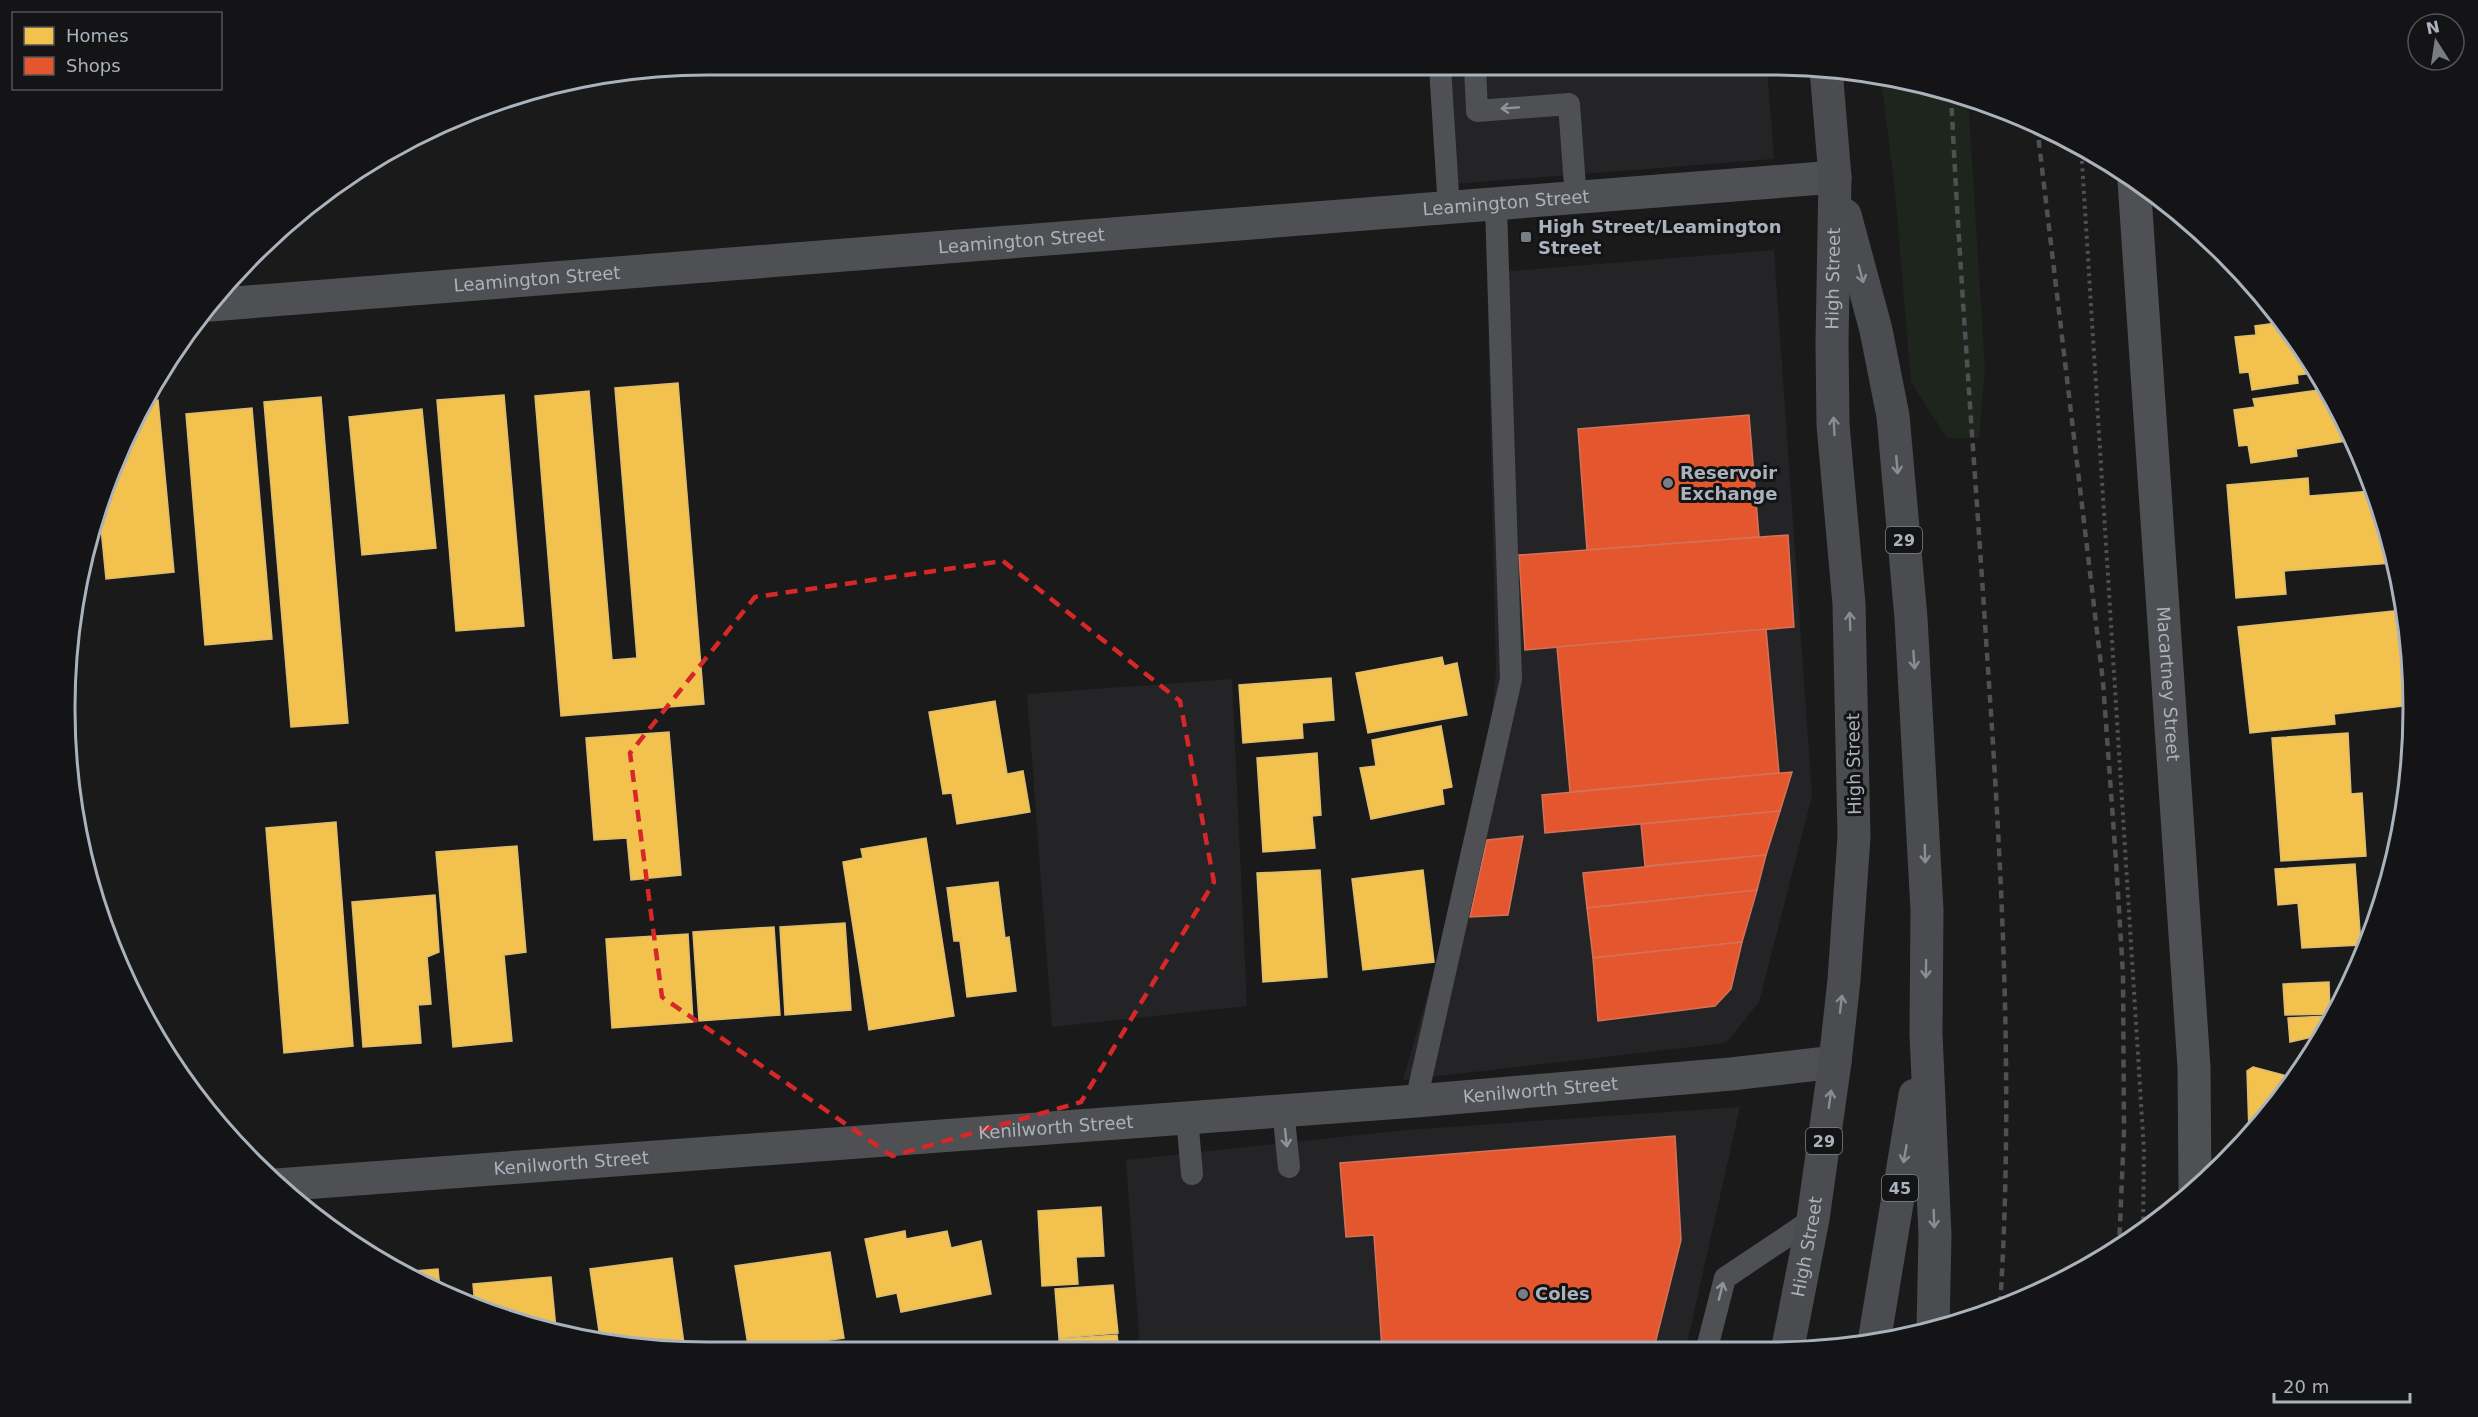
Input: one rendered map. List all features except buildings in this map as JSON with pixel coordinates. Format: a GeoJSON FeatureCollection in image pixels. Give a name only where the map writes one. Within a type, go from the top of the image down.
{"type":"FeatureCollection","features":[{"type":"Feature","properties":{"kind":"main road","name":"High Street"},"geometry":{"type":"LineString","coordinates":[[1789,1342],[1813,1219],[1834,1062],[1852,889],[1855,777],[1849,604],[1833,425],[1835,177],[1828,78]]}},
{"type":"Feature","properties":{"kind":"main road","name":"High Street"},"geometry":{"type":"LineString","coordinates":[[1835,177],[1876,330],[1893,416],[1911,618],[1927,910],[1926,1034],[1935,1235],[1933,1320]]}},
{"type":"Feature","properties":{"kind":"main road","name":"45"},"geometry":{"type":"LineString","coordinates":[[1876,1333],[1926,1034]]}},
{"type":"Feature","properties":{"kind":"street","name":"Leamington Street"},"geometry":{"type":"LineString","coordinates":[[221,304],[1576,200],[1835,177]]}},
{"type":"Feature","properties":{"kind":"street","name":"Macartney Street"},"geometry":{"type":"LineString","coordinates":[[2135,192],[2194,1067],[2195,1177]]}},
{"type":"Feature","properties":{"kind":"street","name":"Kenilworth Street"},"geometry":{"type":"LineString","coordinates":[[290,1184],[1416,1101],[1731,1074],[1834,1062]]}},
{"type":"Feature","properties":{"kind":"lane"},"geometry":{"type":"LineString","coordinates":[[1441,75],[1449,209]]}},
{"type":"Feature","properties":{"kind":"lane"},"geometry":{"type":"LineString","coordinates":[[1475,75],[1477,111],[1569,104],[1576,200]]}},
{"type":"Feature","properties":{"kind":"lane"},"geometry":{"type":"LineString","coordinates":[[1416,1101],[1511,679],[1496,206]]}},
{"type":"Feature","properties":{"kind":"lane"},"geometry":{"type":"LineString","coordinates":[[1283,1110],[1289,1167]]}},
{"type":"Feature","properties":{"kind":"lane"},"geometry":{"type":"LineString","coordinates":[[1187,1118],[1192,1174]]}},
{"type":"Feature","properties":{"kind":"lane"},"geometry":{"type":"LineString","coordinates":[[1709,1342],[1725,1278],[1813,1219]]}},
{"type":"Feature","properties":{"kind":"path"},"geometry":{"type":"LineString","coordinates":[[2082,158],[2144,1151],[2143,1219]]}},
{"type":"Feature","properties":{"kind":"highlighted area"},"geometry":{"type":"Polygon","coordinates":[[[1003,561],[1180,701],[1214,882],[1081,1102],[892,1156],[662,997],[630,753],[755,597],[1003,561]]]}},
{"type":"Feature","properties":{"kind":"shaded area"},"geometry":{"type":"Polygon","coordinates":[[[1434,75],[1768,75],[1774,159],[1440,185],[1434,75]]]}},
{"type":"Feature","properties":{"kind":"shaded area"},"geometry":{"type":"Polygon","coordinates":[[[1882,85],[1969,108],[1985,369],[1979,438],[1947,438],[1911,382],[1895,190],[1882,85]]]}},
{"type":"Feature","properties":{"kind":"shaded area"},"geometry":{"type":"Polygon","coordinates":[[[1774,250],[1812,796],[1759,1002],[1726,1043],[1403,1080],[1486,790],[1496,670],[1487,273],[1774,250]]]}},
{"type":"Feature","properties":{"kind":"shaded area"},"geometry":{"type":"Polygon","coordinates":[[[1232,679],[1247,1006],[1052,1027],[1027,694],[1232,679]]]}},
{"type":"Feature","properties":{"kind":"shaded area"},"geometry":{"type":"Polygon","coordinates":[[[1740,1107],[1687,1342],[1139,1342],[1126,1160],[1406,1130],[1740,1107]]]}},
{"type":"Feature","properties":{"kind":"railway"},"geometry":{"type":"LineString","coordinates":[[1951,103],[2001,899],[2006,1144],[2000,1298]]}},
{"type":"Feature","properties":{"kind":"railway"},"geometry":{"type":"LineString","coordinates":[[2038,135],[2103,682],[2123,974],[2124,1131],[2120,1236]]}},
{"type":"Feature","properties":{"kind":"place","name":"High Street/Leamington Street"},"geometry":{"type":"Point","coordinates":[1526,237]}},
{"type":"Feature","properties":{"kind":"place","name":"Reservoir Exchange"},"geometry":{"type":"Point","coordinates":[1668,483]}},
{"type":"Feature","properties":{"kind":"place","name":"Coles"},"geometry":{"type":"Point","coordinates":[1523,1294]}}]}
